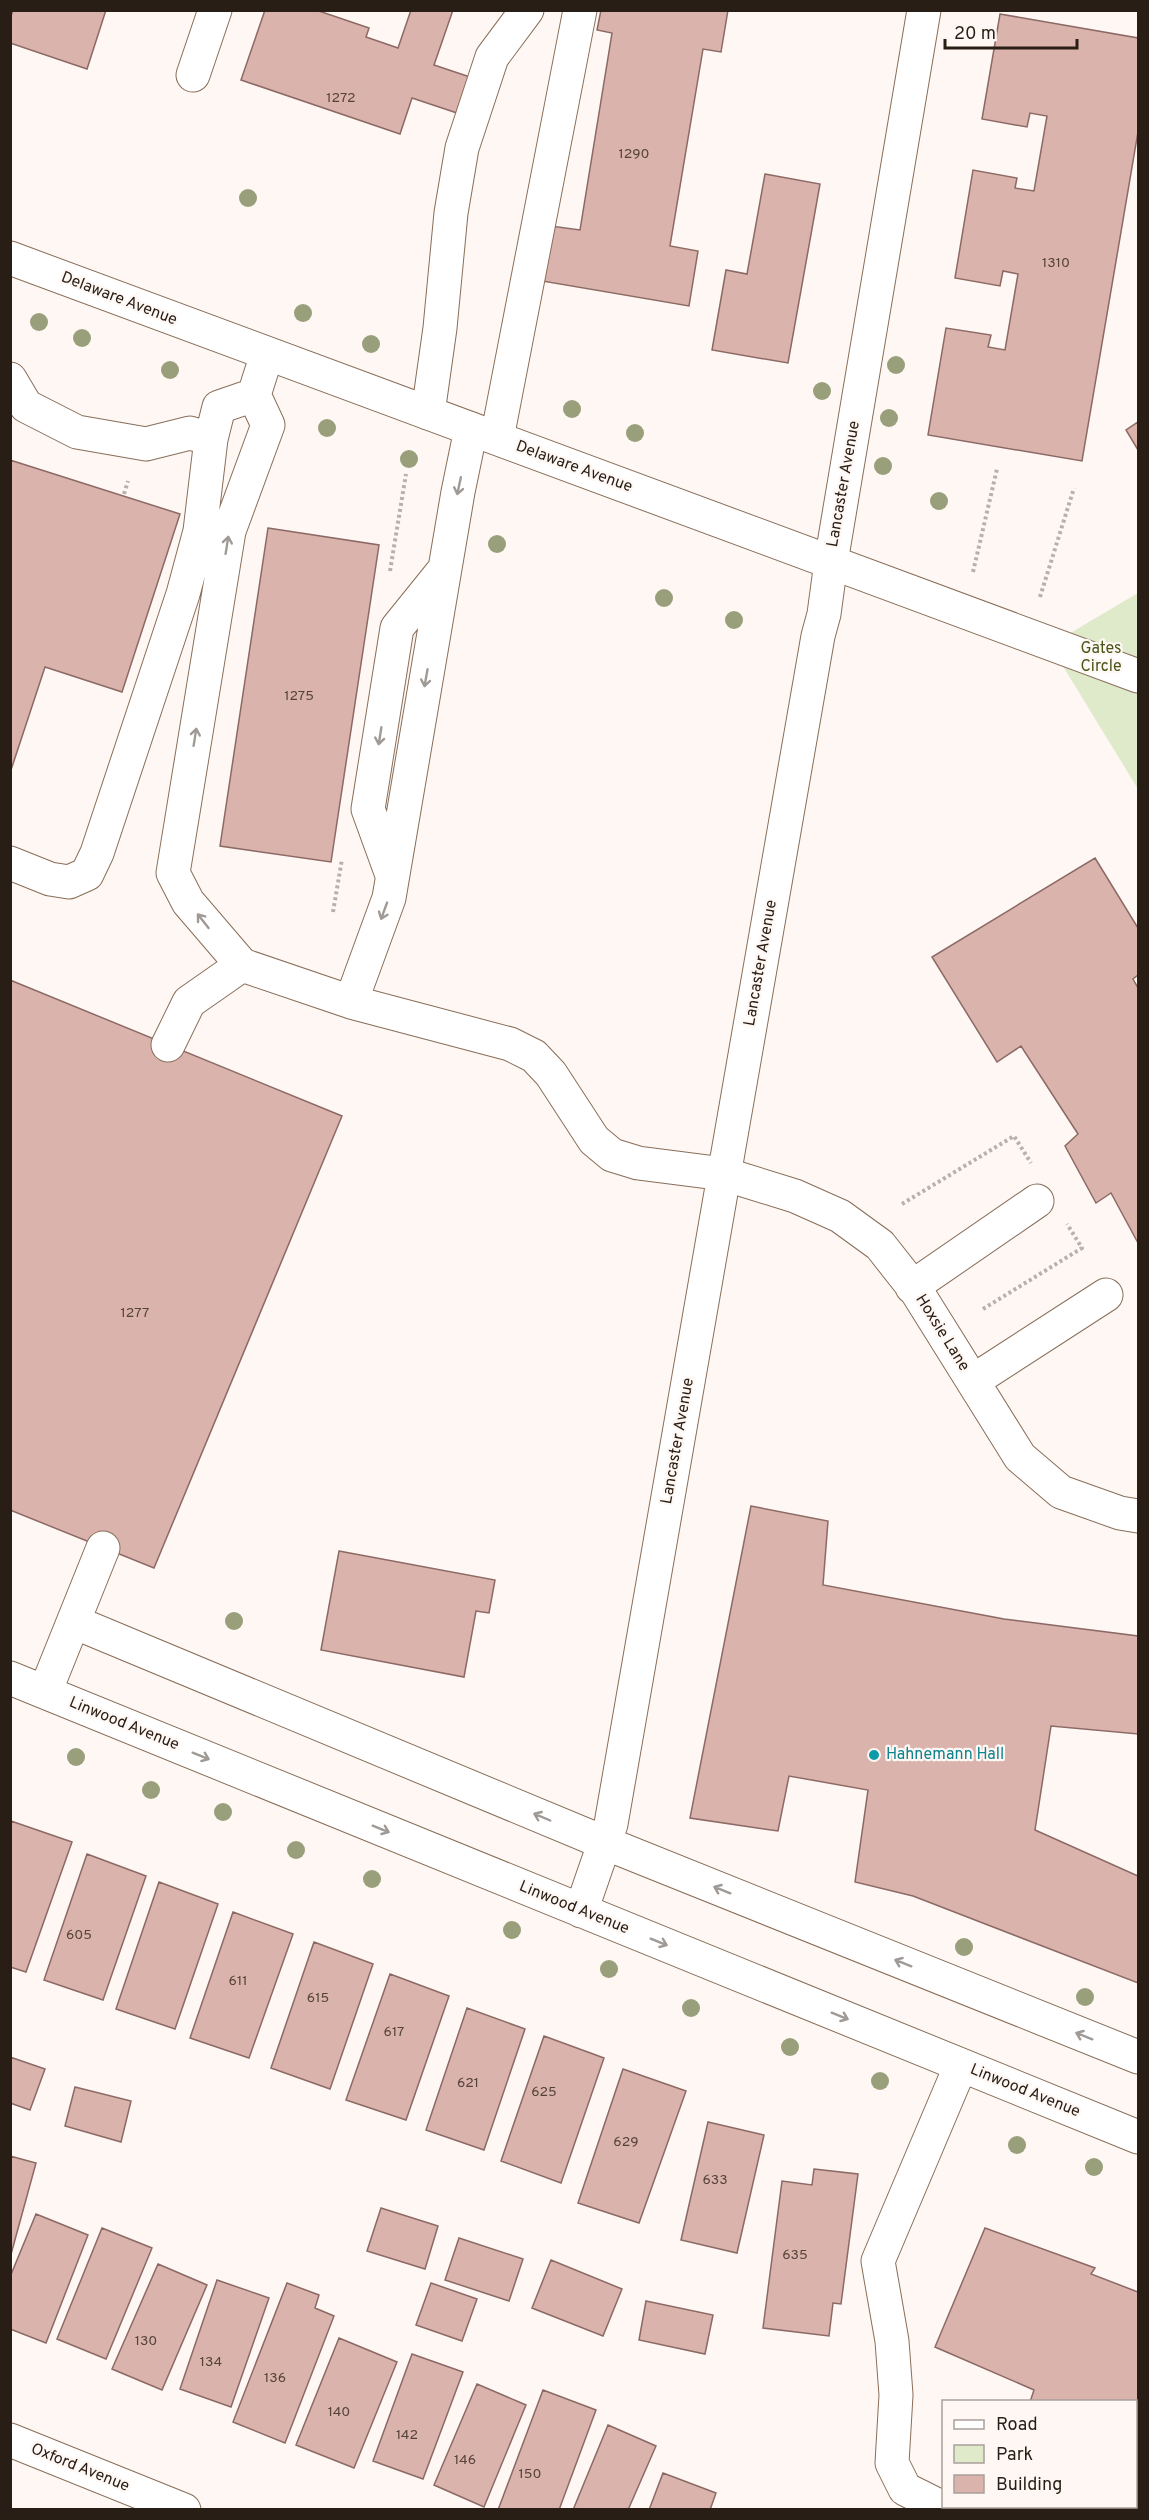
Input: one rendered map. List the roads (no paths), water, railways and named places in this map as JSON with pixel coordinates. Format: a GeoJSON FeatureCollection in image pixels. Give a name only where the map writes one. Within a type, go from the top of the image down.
{"type":"FeatureCollection","features":[{"type":"Feature","properties":{"kind":"street"},"geometry":{"type":"LineString","coordinates":[[193,75],[215,10]]}},
{"type":"Feature","properties":{"kind":"street"},"geometry":{"type":"LineString","coordinates":[[428,413],[440,328],[451,213],[462,148],[492,57],[527,10]]}},
{"type":"Feature","properties":{"kind":"street"},"geometry":{"type":"LineString","coordinates":[[351,1002],[389,898],[445,570],[484,434],[580,10]]}},
{"type":"Feature","properties":{"kind":"street","name":"Lancaster Avenue"},"geometry":{"type":"LineString","coordinates":[[581,1911],[612,1820],[818,636],[824,614],[924,10]]}},
{"type":"Feature","properties":{"kind":"street","name":"Delaware Avenue"},"geometry":{"type":"LineString","coordinates":[[10,258],[1138,676]]}},
{"type":"Feature","properties":{"kind":"street"},"geometry":{"type":"LineString","coordinates":[[168,1045],[189,1002],[242,965],[188,902],[173,873],[229,531],[268,425],[255,395],[267,354]]}},
{"type":"Feature","properties":{"kind":"street"},"geometry":{"type":"LineString","coordinates":[[10,379],[26,405],[77,432],[146,444],[190,433],[211,439]]}},
{"type":"Feature","properties":{"kind":"street"},"geometry":{"type":"LineString","coordinates":[[10,863],[50,879],[69,882],[87,874],[186,583],[200,531],[211,439],[219,407],[255,395]]}},
{"type":"Feature","properties":{"kind":"street","name":"Hoxsie Lane"},"geometry":{"type":"LineString","coordinates":[[242,965],[351,1002],[510,1044],[534,1056],[551,1074],[594,1140],[612,1155],[638,1162],[724,1174],[795,1196],[840,1216],[880,1245],[912,1287],[1020,1456],[1061,1492],[1120,1513],[1138,1516]]}},
{"type":"Feature","properties":{"kind":"street"},"geometry":{"type":"LineString","coordinates":[[912,1287],[1037,1201]]}},
{"type":"Feature","properties":{"kind":"street"},"geometry":{"type":"LineString","coordinates":[[973,1381],[1106,1295]]}},
{"type":"Feature","properties":{"kind":"street"},"geometry":{"type":"LineString","coordinates":[[45,1692],[103,1548]]}},
{"type":"Feature","properties":{"kind":"street"},"geometry":{"type":"LineString","coordinates":[[74,1622],[605,1843],[1138,2057]]}},
{"type":"Feature","properties":{"kind":"street","name":"Linwood Avenue"},"geometry":{"type":"LineString","coordinates":[[10,1678],[1138,2137]]}},
{"type":"Feature","properties":{"kind":"street"},"geometry":{"type":"LineString","coordinates":[[942,2508],[905,2489],[892,2463],[896,2395],[892,2341],[878,2261],[961,2065]]}},
{"type":"Feature","properties":{"kind":"street","name":"Oxford Avenue"},"geometry":{"type":"LineString","coordinates":[[10,2440],[184,2510]]}},
{"type":"Feature","properties":{"kind":"place","name":"Hahnemann Hall"},"geometry":{"type":"Point","coordinates":[874,1755]}},
{"type":"Feature","properties":{"kind":"park label","name":"Gates Circle"},"geometry":{"type":"Point","coordinates":[1101,658]}}]}
